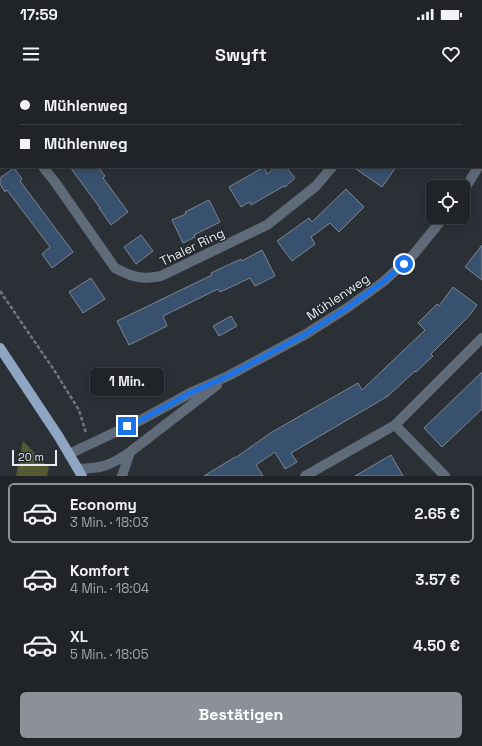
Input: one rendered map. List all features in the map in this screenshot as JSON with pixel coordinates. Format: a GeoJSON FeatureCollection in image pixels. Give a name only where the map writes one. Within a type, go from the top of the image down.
{"type":"FeatureCollection","features":[{"type":"Feature","properties":{"kind":"main road"},"geometry":{"type":"LineString","coordinates":[[0,348],[80,472]]}},
{"type":"Feature","properties":{"kind":"street","name":"Thaler Ring"},"geometry":{"type":"LineString","coordinates":[[44,168],[115,268],[128,275],[150,279],[161,276],[267,225],[316,186],[331,168]]}},
{"type":"Feature","properties":{"kind":"street"},"geometry":{"type":"LineString","coordinates":[[470,180],[477,168]]}},
{"type":"Feature","properties":{"kind":"street","name":"Mühlenweg"},"geometry":{"type":"LineString","coordinates":[[69,454],[141,420],[192,392],[228,376],[306,334],[347,308],[383,282],[414,254],[438,224]]}},
{"type":"Feature","properties":{"kind":"street"},"geometry":{"type":"LineString","coordinates":[[305,476],[396,425],[482,338]]}},
{"type":"Feature","properties":{"kind":"street","name":"Mühlenweg"},"geometry":{"type":"LineString","coordinates":[[80,472],[104,467],[130,452],[228,376]]}},
{"type":"Feature","properties":{"kind":"street"},"geometry":{"type":"LineString","coordinates":[[396,425],[446,476]]}},
{"type":"Feature","properties":{"kind":"street"},"geometry":{"type":"LineString","coordinates":[[122,476],[130,452]]}},
{"type":"Feature","properties":{"kind":"path"},"geometry":{"type":"LineString","coordinates":[[0,291],[54,370],[79,410],[90,443]]}},
{"type":"Feature","properties":{"kind":"green space"},"geometry":{"type":"Polygon","coordinates":[[[23,441],[49,468],[47,476],[16,476],[23,441]]]}},
{"type":"Feature","properties":{"kind":"building"},"geometry":{"type":"Polygon","coordinates":[[[14,168],[22,179],[20,181],[73,252],[52,268],[42,254],[50,247],[7,190],[5,192],[0,184],[0,178],[14,168]]]}},
{"type":"Feature","properties":{"kind":"building"},"geometry":{"type":"Polygon","coordinates":[[[71,168],[99,168],[105,176],[103,178],[128,212],[111,225],[71,168]]]}},
{"type":"Feature","properties":{"kind":"building"},"geometry":{"type":"Polygon","coordinates":[[[262,168],[264,168],[267,174],[274,168],[287,168],[295,178],[285,187],[284,186],[251,205],[249,202],[241,207],[229,187],[262,168]]]}},
{"type":"Feature","properties":{"kind":"building"},"geometry":{"type":"Polygon","coordinates":[[[354,168],[395,168],[382,187],[354,168]]]}},
{"type":"Feature","properties":{"kind":"building"},"geometry":{"type":"Polygon","coordinates":[[[346,189],[364,207],[339,232],[330,223],[311,237],[315,244],[292,261],[277,241],[309,218],[312,222],[346,189]]]}},
{"type":"Feature","properties":{"kind":"building"},"geometry":{"type":"Polygon","coordinates":[[[209,200],[220,222],[194,235],[195,237],[183,243],[172,220],[186,214],[185,212],[209,200]]]}},
{"type":"Feature","properties":{"kind":"building"},"geometry":{"type":"Polygon","coordinates":[[[141,235],[153,251],[136,264],[124,247],[141,235]]]}},
{"type":"Feature","properties":{"kind":"building"},"geometry":{"type":"Polygon","coordinates":[[[482,245],[482,280],[465,267],[482,245]]]}},
{"type":"Feature","properties":{"kind":"building"},"geometry":{"type":"Polygon","coordinates":[[[262,250],[275,276],[255,286],[250,278],[220,292],[218,289],[163,316],[167,326],[129,345],[117,321],[212,275],[211,273],[241,259],[242,261],[262,250]]]}},
{"type":"Feature","properties":{"kind":"building"},"geometry":{"type":"Polygon","coordinates":[[[91,278],[105,299],[83,313],[69,292],[91,278]]]}},
{"type":"Feature","properties":{"kind":"building"},"geometry":{"type":"Polygon","coordinates":[[[453,287],[477,305],[469,316],[431,354],[433,356],[388,396],[291,453],[297,462],[285,469],[275,452],[256,465],[263,476],[204,476],[235,458],[272,432],[358,383],[362,390],[425,330],[418,323],[437,304],[439,306],[453,287]]]}},
{"type":"Feature","properties":{"kind":"building"},"geometry":{"type":"Polygon","coordinates":[[[231,316],[237,326],[219,336],[213,326],[231,316]]]}},
{"type":"Feature","properties":{"kind":"building"},"geometry":{"type":"Polygon","coordinates":[[[482,372],[482,409],[442,447],[424,428],[482,372]]]}},
{"type":"Feature","properties":{"kind":"building"},"geometry":{"type":"Polygon","coordinates":[[[391,455],[403,476],[355,476],[391,455]]]}},
{"type":"Feature","properties":{"kind":"route"},"geometry":{"type":"LineString","coordinates":[[127,426],[192,392],[228,376],[306,334],[347,308],[383,282],[404,264]]}}]}
